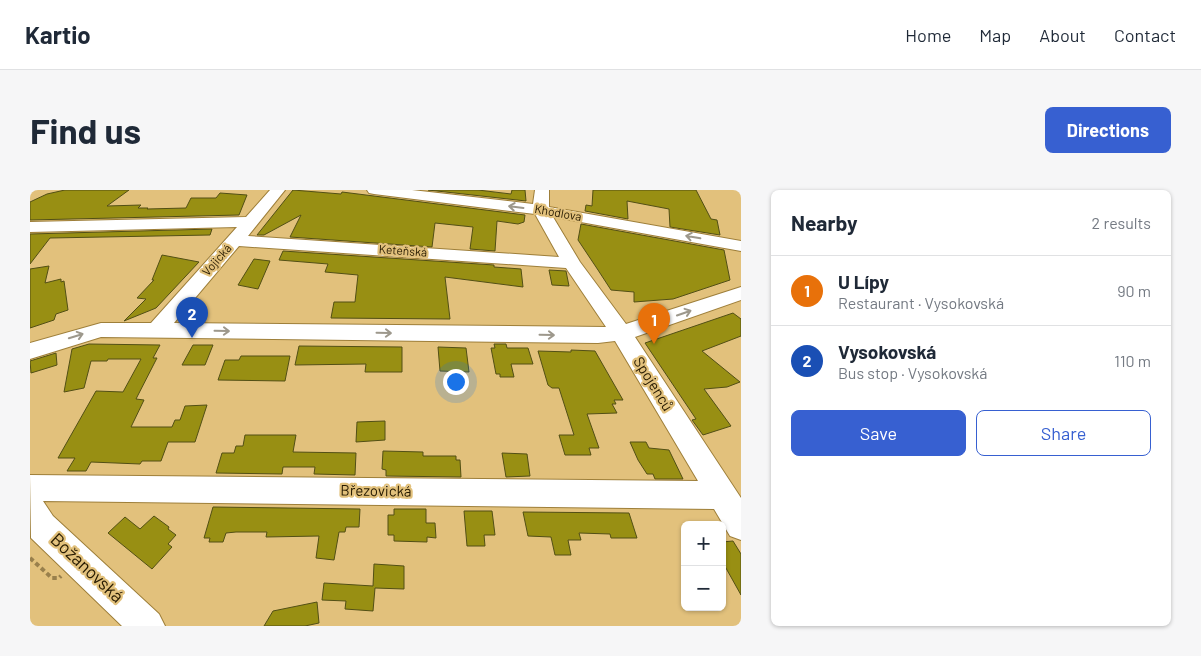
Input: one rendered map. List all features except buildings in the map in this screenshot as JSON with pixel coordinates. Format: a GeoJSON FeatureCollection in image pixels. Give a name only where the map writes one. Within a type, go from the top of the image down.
{"type":"FeatureCollection","features":[{"type":"Feature","properties":{"kind":"street","name":"Vojická"},"geometry":{"type":"LineString","coordinates":[[156,330],[248,222],[278,190]]}},
{"type":"Feature","properties":{"kind":"street","name":"Khodlova"},"geometry":{"type":"LineString","coordinates":[[374,190],[541,210],[741,246]]}},
{"type":"Feature","properties":{"kind":"street"},"geometry":{"type":"LineString","coordinates":[[541,210],[542,190]]}},
{"type":"Feature","properties":{"kind":"street","name":"Spojenců"},"geometry":{"type":"LineString","coordinates":[[541,210],[572,263],[621,333],[741,524]]}},
{"type":"Feature","properties":{"kind":"street"},"geometry":{"type":"LineString","coordinates":[[30,227],[248,222]]}},
{"type":"Feature","properties":{"kind":"street","name":"Keteňská"},"geometry":{"type":"LineString","coordinates":[[234,240],[572,263]]}},
{"type":"Feature","properties":{"kind":"street"},"geometry":{"type":"LineString","coordinates":[[30,351],[101,330],[598,335],[621,333],[741,293]]}},
{"type":"Feature","properties":{"kind":"street","name":"Březovická"},"geometry":{"type":"LineString","coordinates":[[30,488],[722,495]]}},
{"type":"Feature","properties":{"kind":"street","name":"Božanovská"},"geometry":{"type":"LineString","coordinates":[[34,525],[147,626]]}},
{"type":"Feature","properties":{"kind":"path"},"geometry":{"type":"LineString","coordinates":[[30,558],[52,578],[59,578],[64,572]]}},
{"type":"Feature","properties":{"kind":"place","name":"Vysokovská"},"geometry":{"type":"Point","coordinates":[192,338]}},
{"type":"Feature","properties":{"kind":"place","name":"U Lípy"},"geometry":{"type":"Point","coordinates":[654,344]}}]}
